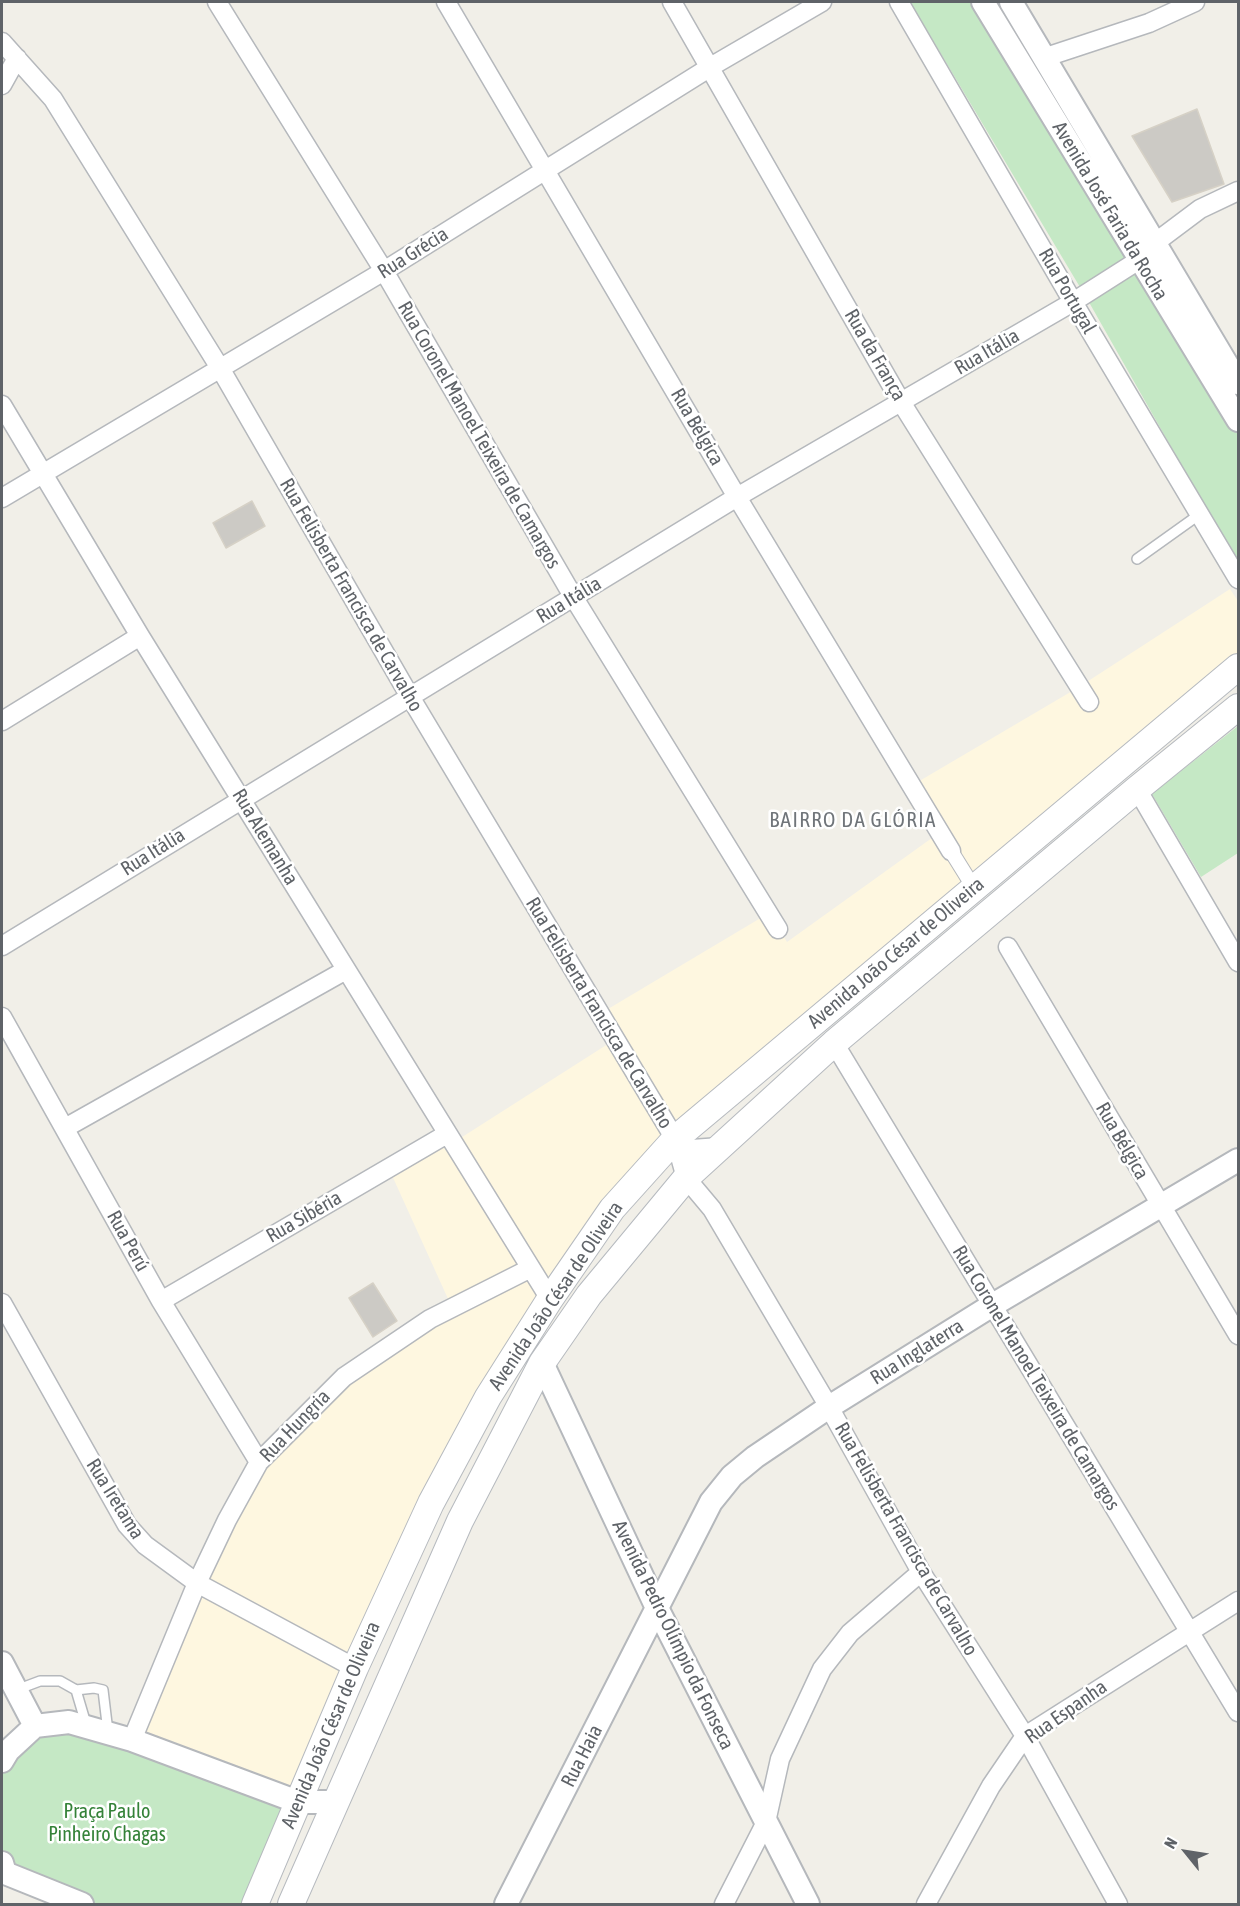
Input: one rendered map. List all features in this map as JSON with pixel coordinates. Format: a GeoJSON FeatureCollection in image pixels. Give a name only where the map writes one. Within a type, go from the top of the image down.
{"type":"FeatureCollection","features":[{"type":"Feature","properties":{"kind":"main road","name":"Avenida João César de Oliveira"},"geometry":{"type":"LineString","coordinates":[[255,1905],[355,1668],[431,1503],[488,1397],[550,1299],[612,1209],[675,1139],[1239,667]]}},
{"type":"Feature","properties":{"kind":"main road","name":"Avenida João César de Oliveira"},"geometry":{"type":"LineString","coordinates":[[291,1905],[459,1521],[542,1363],[589,1295],[686,1178],[834,1043],[1137,789],[1239,707]]}},
{"type":"Feature","properties":{"kind":"street","name":"Rua Coronel Manoel Teixeira de Camargos"},"geometry":{"type":"LineString","coordinates":[[217,2],[384,271],[573,598],[778,929]]}},
{"type":"Feature","properties":{"kind":"street","name":"Rua Bélgica"},"geometry":{"type":"LineString","coordinates":[[446,2],[547,170],[737,497],[951,851]]}},
{"type":"Feature","properties":{"kind":"street","name":"Rua da França"},"geometry":{"type":"LineString","coordinates":[[672,2],[712,66],[901,402],[1089,702]]}},
{"type":"Feature","properties":{"kind":"street","name":"Rua Grécia"},"geometry":{"type":"LineString","coordinates":[[2,498],[384,271],[712,66],[822,2]]}},
{"type":"Feature","properties":{"kind":"street","name":"Rua Portugal"},"geometry":{"type":"LineString","coordinates":[[899,2],[1073,302],[1239,579]]}},
{"type":"Feature","properties":{"kind":"street","name":"Avenida José Faria da Rocha"},"geometry":{"type":"LineString","coordinates":[[983,2],[1239,420]]}},
{"type":"Feature","properties":{"kind":"street","name":"Avenida José Faria da Rocha"},"geometry":{"type":"LineString","coordinates":[[1011,2],[1239,383]]}},
{"type":"Feature","properties":{"kind":"street"},"geometry":{"type":"LineString","coordinates":[[1046,57],[1149,23],[1196,2]]}},
{"type":"Feature","properties":{"kind":"street","name":"Rua Felisberta Francisca de Carvalho"},"geometry":{"type":"LineString","coordinates":[[2,42],[54,99],[220,368],[409,695],[675,1139],[686,1178],[712,1209],[830,1407],[921,1572],[1025,1736],[1118,1905]]}},
{"type":"Feature","properties":{"kind":"street"},"geometry":{"type":"LineString","coordinates":[[2,86],[17,58]]}},
{"type":"Feature","properties":{"kind":"street","name":"Rua Itália"},"geometry":{"type":"LineString","coordinates":[[2,946],[409,695],[737,497],[1073,302],[1139,260],[1156,242],[1200,209],[1239,191]]}},
{"type":"Feature","properties":{"kind":"street","name":"Rua Alemanha"},"geometry":{"type":"LineString","coordinates":[[2,405],[140,636],[529,1269]]}},
{"type":"Feature","properties":{"kind":"street"},"geometry":{"type":"LineString","coordinates":[[2,721],[140,636]]}},
{"type":"Feature","properties":{"kind":"street"},"geometry":{"type":"LineString","coordinates":[[1137,789],[1239,962]]}},
{"type":"Feature","properties":{"kind":"street"},"geometry":{"type":"LineString","coordinates":[[951,851],[974,888]]}},
{"type":"Feature","properties":{"kind":"street","name":"Rua Bélgica"},"geometry":{"type":"LineString","coordinates":[[1008,947],[1239,1335]]}},
{"type":"Feature","properties":{"kind":"street"},"geometry":{"type":"LineString","coordinates":[[65,1128],[346,970]]}},
{"type":"Feature","properties":{"kind":"street","name":"Rua Perú"},"geometry":{"type":"LineString","coordinates":[[2,1017],[161,1301],[259,1462]]}},
{"type":"Feature","properties":{"kind":"street","name":"Rua Coronel Manoel Teixeira de Camargos"},"geometry":{"type":"LineString","coordinates":[[834,1043],[991,1306],[1239,1712]]}},
{"type":"Feature","properties":{"kind":"street","name":"Rua Sibéria"},"geometry":{"type":"LineString","coordinates":[[161,1301],[447,1134]]}},
{"type":"Feature","properties":{"kind":"street"},"geometry":{"type":"LineString","coordinates":[[675,1139],[692,1149],[720,1147]]}},
{"type":"Feature","properties":{"kind":"street","name":"Rua Inglaterra"},"geometry":{"type":"LineString","coordinates":[[657,1608],[711,1502],[732,1476],[755,1457],[991,1306],[1239,1161]]}},
{"type":"Feature","properties":{"kind":"street"},"geometry":{"type":"LineString","coordinates":[[529,1269],[550,1299]]}},
{"type":"Feature","properties":{"kind":"street","name":"Rua Hungria"},"geometry":{"type":"LineString","coordinates":[[132,1740],[197,1584],[227,1520],[259,1462],[344,1377],[430,1319],[529,1269]]}},
{"type":"Feature","properties":{"kind":"street","name":"Rua Iretama"},"geometry":{"type":"LineString","coordinates":[[2,1303],[127,1525],[145,1545],[197,1584],[355,1668]]}},
{"type":"Feature","properties":{"kind":"street","name":"Avenida Pedro Olímpio da Fonseca"},"geometry":{"type":"LineString","coordinates":[[542,1363],[657,1608],[808,1905]]}},
{"type":"Feature","properties":{"kind":"street"},"geometry":{"type":"LineString","coordinates":[[724,1905],[766,1822],[780,1759],[822,1669],[850,1633],[921,1572]]}},
{"type":"Feature","properties":{"kind":"street","name":"Rua Espanha"},"geometry":{"type":"LineString","coordinates":[[926,1905],[991,1786],[1025,1736],[1188,1631],[1239,1601]]}},
{"type":"Feature","properties":{"kind":"street","name":"Rua Haia"},"geometry":{"type":"LineString","coordinates":[[506,1905],[657,1608]]}},
{"type":"Feature","properties":{"kind":"street"},"geometry":{"type":"LineString","coordinates":[[2,1663],[35,1726]]}},
{"type":"Feature","properties":{"kind":"street"},"geometry":{"type":"LineString","coordinates":[[2,1761],[15,1744],[35,1726],[69,1722],[132,1740],[298,1802],[336,1802]]}},
{"type":"Feature","properties":{"kind":"street"},"geometry":{"type":"LineString","coordinates":[[3,1871],[82,1905]]}},
{"type":"Feature","properties":{"kind":"lane"},"geometry":{"type":"LineString","coordinates":[[1137,559],[1200,514]]}},
{"type":"Feature","properties":{"kind":"lane"},"geometry":{"type":"LineString","coordinates":[[16,1690],[40,1681],[60,1681],[76,1690],[94,1688],[103,1690],[108,1733]]}},
{"type":"Feature","properties":{"kind":"lane"},"geometry":{"type":"LineString","coordinates":[[76,1690],[87,1727]]}},
{"type":"Feature","properties":{"kind":"shaded area"},"geometry":{"type":"Polygon","coordinates":[[[1230,589],[1238,601],[1238,664],[677,1128],[540,1293],[300,1793],[136,1731],[223,1512],[265,1443],[340,1369],[449,1301],[385,1160],[459,1139],[622,1035],[608,1009],[769,913],[787,942],[943,830],[916,783],[1079,687],[1230,589]]]}},
{"type":"Feature","properties":{"kind":"green space"},"geometry":{"type":"Polygon","coordinates":[[[910,2],[977,2],[1140,275],[1238,433],[1238,565],[1090,304],[910,2]]]}},
{"type":"Feature","properties":{"kind":"green space"},"geometry":{"type":"Polygon","coordinates":[[[1238,726],[1238,853],[1201,877],[1152,794],[1238,726]]]}},
{"type":"Feature","properties":{"kind":"green space","name":"Praça Paulo Pinheiro Chagas"},"geometry":{"type":"Polygon","coordinates":[[[48,1728],[86,1732],[286,1804],[244,1904],[94,1904],[9,1871],[2,1850],[2,1772],[22,1742],[48,1728]]]}},
{"type":"Feature","properties":{"kind":"building"},"geometry":{"type":"Polygon","coordinates":[[[1197,109],[1224,184],[1172,202],[1132,136],[1197,109]]]}},
{"type":"Feature","properties":{"kind":"building"},"geometry":{"type":"Polygon","coordinates":[[[252,501],[265,526],[226,548],[213,523],[252,501]]]}},
{"type":"Feature","properties":{"kind":"building"},"geometry":{"type":"Polygon","coordinates":[[[373,1283],[397,1321],[373,1337],[349,1298],[373,1283]]]}},
{"type":"Feature","properties":{"kind":"district","name":"BAIRRO DA GLÓRIA"},"geometry":{"type":"Point","coordinates":[853,820]}}]}
